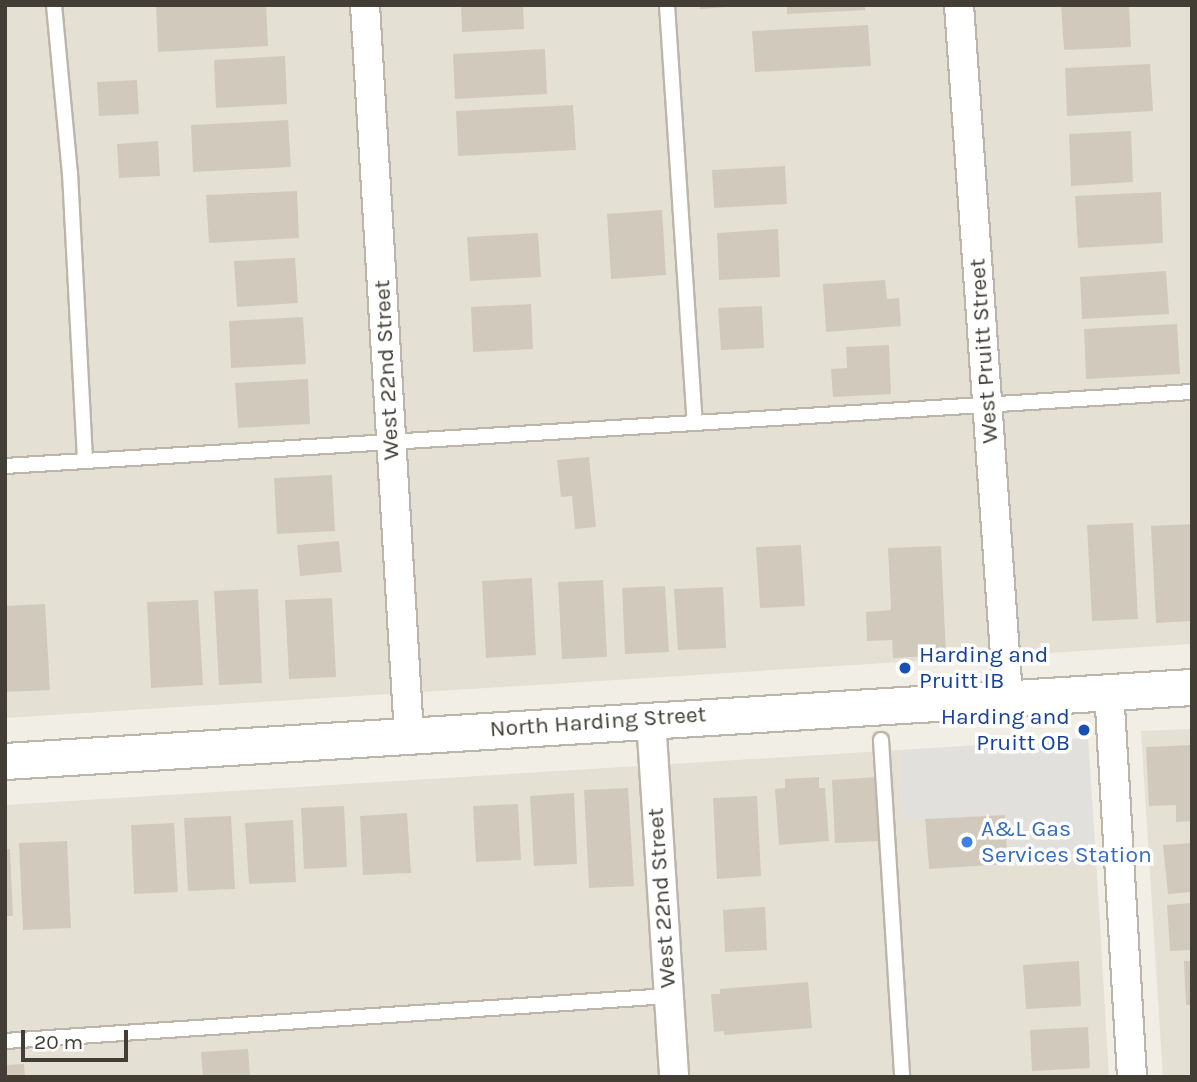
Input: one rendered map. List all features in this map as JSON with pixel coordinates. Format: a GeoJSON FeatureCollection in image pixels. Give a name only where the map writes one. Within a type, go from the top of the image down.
{"type":"FeatureCollection","features":[{"type":"Feature","properties":{"kind":"street","name":"West 22nd Street"},"geometry":{"type":"LineString","coordinates":[[365,5],[409,734]]}},
{"type":"Feature","properties":{"kind":"street","name":"West Pruitt Street"},"geometry":{"type":"LineString","coordinates":[[959,5],[1008,697]]}},
{"type":"Feature","properties":{"kind":"street","name":"North Harding Street"},"geometry":{"type":"LineString","coordinates":[[5,761],[1109,690],[1192,687]]}},
{"type":"Feature","properties":{"kind":"street"},"geometry":{"type":"LineString","coordinates":[[1109,690],[1132,1077]]}},
{"type":"Feature","properties":{"kind":"street","name":"West 22nd Street"},"geometry":{"type":"LineString","coordinates":[[651,719],[674,1077]]}},
{"type":"Feature","properties":{"kind":"lane"},"geometry":{"type":"LineString","coordinates":[[54,5],[70,173],[85,461]]}},
{"type":"Feature","properties":{"kind":"lane"},"geometry":{"type":"LineString","coordinates":[[667,5],[695,422]]}},
{"type":"Feature","properties":{"kind":"lane"},"geometry":{"type":"LineString","coordinates":[[5,466],[1192,392]]}},
{"type":"Feature","properties":{"kind":"lane"},"geometry":{"type":"LineString","coordinates":[[881,740],[902,1077]]}},
{"type":"Feature","properties":{"kind":"lane"},"geometry":{"type":"LineString","coordinates":[[5,1041],[668,996]]}},
{"type":"Feature","properties":{"kind":"shaded area"},"geometry":{"type":"Polygon","coordinates":[[[5,5],[1192,5],[1192,644],[5,718],[5,5]]]}},
{"type":"Feature","properties":{"kind":"shaded area"},"geometry":{"type":"Polygon","coordinates":[[[1192,729],[1192,1077],[1163,1077],[1141,731],[1192,729]]]}},
{"type":"Feature","properties":{"kind":"shaded area"},"geometry":{"type":"Polygon","coordinates":[[[1088,738],[1096,858],[1008,864],[1005,815],[903,821],[899,750],[1088,738]]]}},
{"type":"Feature","properties":{"kind":"shaded area"},"geometry":{"type":"Polygon","coordinates":[[[899,750],[903,821],[925,819],[929,869],[1096,858],[1109,1077],[5,1077],[5,805],[899,750]]]}},
{"type":"Feature","properties":{"kind":"building"},"geometry":{"type":"Polygon","coordinates":[[[156,5],[266,5],[268,46],[158,52],[156,5]]]}},
{"type":"Feature","properties":{"kind":"building"},"geometry":{"type":"Polygon","coordinates":[[[461,5],[523,5],[524,29],[462,32],[461,5]]]}},
{"type":"Feature","properties":{"kind":"building"},"geometry":{"type":"Polygon","coordinates":[[[700,5],[727,5],[727,7],[700,9],[700,5]]]}},
{"type":"Feature","properties":{"kind":"building"},"geometry":{"type":"Polygon","coordinates":[[[787,5],[865,5],[865,10],[787,14],[787,5]]]}},
{"type":"Feature","properties":{"kind":"building"},"geometry":{"type":"Polygon","coordinates":[[[1061,5],[1129,5],[1131,47],[1064,50],[1061,5]]]}},
{"type":"Feature","properties":{"kind":"building"},"geometry":{"type":"Polygon","coordinates":[[[868,25],[871,66],[755,72],[752,31],[868,25]]]}},
{"type":"Feature","properties":{"kind":"building"},"geometry":{"type":"Polygon","coordinates":[[[545,49],[547,94],[455,99],[453,54],[545,49]]]}},
{"type":"Feature","properties":{"kind":"building"},"geometry":{"type":"Polygon","coordinates":[[[285,56],[287,104],[216,108],[214,60],[285,56]]]}},
{"type":"Feature","properties":{"kind":"building"},"geometry":{"type":"Polygon","coordinates":[[[1150,64],[1153,111],[1067,116],[1065,68],[1150,64]]]}},
{"type":"Feature","properties":{"kind":"building"},"geometry":{"type":"Polygon","coordinates":[[[137,80],[139,114],[99,116],[97,82],[137,80]]]}},
{"type":"Feature","properties":{"kind":"building"},"geometry":{"type":"Polygon","coordinates":[[[573,105],[576,150],[458,156],[456,111],[573,105]]]}},
{"type":"Feature","properties":{"kind":"building"},"geometry":{"type":"Polygon","coordinates":[[[288,120],[291,167],[193,172],[191,125],[288,120]]]}},
{"type":"Feature","properties":{"kind":"building"},"geometry":{"type":"Polygon","coordinates":[[[1131,131],[1133,182],[1071,186],[1069,134],[1131,131]]]}},
{"type":"Feature","properties":{"kind":"building"},"geometry":{"type":"Polygon","coordinates":[[[158,141],[160,176],[119,178],[117,144],[158,141]]]}},
{"type":"Feature","properties":{"kind":"building"},"geometry":{"type":"Polygon","coordinates":[[[785,166],[787,204],[714,208],[712,170],[785,166]]]}},
{"type":"Feature","properties":{"kind":"building"},"geometry":{"type":"Polygon","coordinates":[[[297,191],[299,238],[209,243],[206,195],[297,191]]]}},
{"type":"Feature","properties":{"kind":"building"},"geometry":{"type":"Polygon","coordinates":[[[1161,192],[1163,243],[1078,248],[1075,196],[1161,192]]]}},
{"type":"Feature","properties":{"kind":"building"},"geometry":{"type":"Polygon","coordinates":[[[662,210],[666,275],[611,279],[607,214],[662,210]]]}},
{"type":"Feature","properties":{"kind":"building"},"geometry":{"type":"Polygon","coordinates":[[[778,229],[780,277],[719,280],[717,233],[778,229]]]}},
{"type":"Feature","properties":{"kind":"building"},"geometry":{"type":"Polygon","coordinates":[[[538,233],[541,277],[470,281],[467,237],[538,233]]]}},
{"type":"Feature","properties":{"kind":"building"},"geometry":{"type":"Polygon","coordinates":[[[295,258],[298,303],[237,307],[234,261],[295,258]]]}},
{"type":"Feature","properties":{"kind":"building"},"geometry":{"type":"Polygon","coordinates":[[[1166,271],[1169,314],[1082,319],[1080,277],[1166,271]]]}},
{"type":"Feature","properties":{"kind":"building"},"geometry":{"type":"Polygon","coordinates":[[[885,280],[887,299],[899,298],[901,326],[826,332],[823,284],[885,280]]]}},
{"type":"Feature","properties":{"kind":"building"},"geometry":{"type":"Polygon","coordinates":[[[531,304],[533,349],[473,352],[471,307],[531,304]]]}},
{"type":"Feature","properties":{"kind":"building"},"geometry":{"type":"Polygon","coordinates":[[[762,306],[764,348],[721,350],[718,308],[762,306]]]}},
{"type":"Feature","properties":{"kind":"building"},"geometry":{"type":"Polygon","coordinates":[[[303,317],[306,364],[231,368],[229,321],[303,317]]]}},
{"type":"Feature","properties":{"kind":"building"},"geometry":{"type":"Polygon","coordinates":[[[1177,324],[1180,374],[1086,379],[1084,329],[1177,324]]]}},
{"type":"Feature","properties":{"kind":"building"},"geometry":{"type":"Polygon","coordinates":[[[889,345],[891,394],[833,397],[831,369],[847,368],[846,347],[889,345]]]}},
{"type":"Feature","properties":{"kind":"building"},"geometry":{"type":"Polygon","coordinates":[[[308,379],[310,424],[238,428],[235,383],[308,379]]]}},
{"type":"Feature","properties":{"kind":"building"},"geometry":{"type":"Polygon","coordinates":[[[589,457],[596,527],[575,529],[572,496],[561,497],[557,460],[589,457]]]}},
{"type":"Feature","properties":{"kind":"building"},"geometry":{"type":"Polygon","coordinates":[[[332,475],[335,531],[277,534],[274,478],[332,475]]]}},
{"type":"Feature","properties":{"kind":"building"},"geometry":{"type":"Polygon","coordinates":[[[1133,523],[1138,619],[1092,621],[1087,525],[1133,523]]]}},
{"type":"Feature","properties":{"kind":"building"},"geometry":{"type":"Polygon","coordinates":[[[1192,524],[1192,621],[1156,623],[1151,526],[1192,524]]]}},
{"type":"Feature","properties":{"kind":"building"},"geometry":{"type":"Polygon","coordinates":[[[339,541],[342,572],[300,576],[297,545],[339,541]]]}},
{"type":"Feature","properties":{"kind":"building"},"geometry":{"type":"Polygon","coordinates":[[[801,545],[805,606],[760,608],[756,547],[801,545]]]}},
{"type":"Feature","properties":{"kind":"building"},"geometry":{"type":"Polygon","coordinates":[[[941,546],[946,655],[893,658],[892,640],[867,641],[866,612],[891,610],[888,548],[941,546]]]}},
{"type":"Feature","properties":{"kind":"building"},"geometry":{"type":"Polygon","coordinates":[[[532,578],[536,655],[486,658],[482,581],[532,578]]]}},
{"type":"Feature","properties":{"kind":"building"},"geometry":{"type":"Polygon","coordinates":[[[603,580],[607,657],[562,659],[558,582],[603,580]]]}},
{"type":"Feature","properties":{"kind":"building"},"geometry":{"type":"Polygon","coordinates":[[[665,586],[669,652],[625,654],[622,588],[665,586]]]}},
{"type":"Feature","properties":{"kind":"building"},"geometry":{"type":"Polygon","coordinates":[[[723,587],[726,648],[678,650],[674,589],[723,587]]]}},
{"type":"Feature","properties":{"kind":"building"},"geometry":{"type":"Polygon","coordinates":[[[258,589],[262,683],[219,685],[214,591],[258,589]]]}},
{"type":"Feature","properties":{"kind":"building"},"geometry":{"type":"Polygon","coordinates":[[[332,598],[336,677],[289,679],[285,600],[332,598]]]}},
{"type":"Feature","properties":{"kind":"building"},"geometry":{"type":"Polygon","coordinates":[[[198,600],[203,685],[151,688],[147,602],[198,600]]]}},
{"type":"Feature","properties":{"kind":"building"},"geometry":{"type":"Polygon","coordinates":[[[45,604],[50,690],[5,692],[5,606],[45,604]]]}},
{"type":"Feature","properties":{"kind":"building"},"geometry":{"type":"Polygon","coordinates":[[[1192,745],[1192,821],[1176,822],[1176,805],[1149,806],[1146,747],[1192,745]]]}},
{"type":"Feature","properties":{"kind":"building"},"geometry":{"type":"Polygon","coordinates":[[[819,777],[819,788],[825,788],[829,841],[779,845],[775,789],[785,788],[785,779],[819,777]]]}},
{"type":"Feature","properties":{"kind":"building"},"geometry":{"type":"Polygon","coordinates":[[[879,777],[883,841],[835,843],[832,780],[879,777]]]}},
{"type":"Feature","properties":{"kind":"building"},"geometry":{"type":"Polygon","coordinates":[[[628,788],[634,886],[589,888],[584,790],[628,788]]]}},
{"type":"Feature","properties":{"kind":"building"},"geometry":{"type":"Polygon","coordinates":[[[574,793],[577,864],[534,866],[530,796],[574,793]]]}},
{"type":"Feature","properties":{"kind":"building"},"geometry":{"type":"Polygon","coordinates":[[[757,796],[761,876],[717,879],[713,798],[757,796]]]}},
{"type":"Feature","properties":{"kind":"building"},"geometry":{"type":"Polygon","coordinates":[[[518,804],[521,860],[476,862],[473,806],[518,804]]]}},
{"type":"Feature","properties":{"kind":"building"},"geometry":{"type":"Polygon","coordinates":[[[344,806],[347,867],[304,869],[301,808],[344,806]]]}},
{"type":"Feature","properties":{"kind":"building"},"geometry":{"type":"Polygon","coordinates":[[[407,813],[411,873],[363,875],[360,816],[407,813]]]}},
{"type":"Feature","properties":{"kind":"building","name":"A&L Gas Services Station"},"geometry":{"type":"Polygon","coordinates":[[[1005,815],[1008,864],[929,869],[925,819],[1005,815]]]}},
{"type":"Feature","properties":{"kind":"building"},"geometry":{"type":"Polygon","coordinates":[[[231,816],[235,889],[188,891],[184,818],[231,816]]]}},
{"type":"Feature","properties":{"kind":"building"},"geometry":{"type":"Polygon","coordinates":[[[293,820],[296,882],[249,884],[245,823],[293,820]]]}},
{"type":"Feature","properties":{"kind":"building"},"geometry":{"type":"Polygon","coordinates":[[[174,823],[178,892],[134,894],[131,825],[174,823]]]}},
{"type":"Feature","properties":{"kind":"building"},"geometry":{"type":"Polygon","coordinates":[[[67,841],[71,928],[23,930],[19,843],[67,841]]]}},
{"type":"Feature","properties":{"kind":"building"},"geometry":{"type":"Polygon","coordinates":[[[1192,843],[1192,892],[1168,894],[1163,845],[1192,843]]]}},
{"type":"Feature","properties":{"kind":"building"},"geometry":{"type":"Polygon","coordinates":[[[5,849],[10,849],[13,916],[5,916],[5,849]]]}},
{"type":"Feature","properties":{"kind":"building"},"geometry":{"type":"Polygon","coordinates":[[[1192,903],[1192,950],[1170,951],[1167,905],[1192,903]]]}},
{"type":"Feature","properties":{"kind":"building"},"geometry":{"type":"Polygon","coordinates":[[[765,907],[767,950],[725,952],[723,910],[765,907]]]}},
{"type":"Feature","properties":{"kind":"building"},"geometry":{"type":"Polygon","coordinates":[[[1079,961],[1081,1006],[1026,1009],[1023,965],[1079,961]]]}},
{"type":"Feature","properties":{"kind":"building"},"geometry":{"type":"Polygon","coordinates":[[[1184,961],[1192,961],[1192,1005],[1186,1005],[1184,961]]]}},
{"type":"Feature","properties":{"kind":"building"},"geometry":{"type":"Polygon","coordinates":[[[808,982],[812,1028],[724,1035],[724,1031],[714,1032],[711,994],[720,994],[720,989],[808,982]]]}},
{"type":"Feature","properties":{"kind":"building"},"geometry":{"type":"Polygon","coordinates":[[[1088,1027],[1090,1068],[1032,1071],[1030,1030],[1088,1027]]]}},
{"type":"Feature","properties":{"kind":"building"},"geometry":{"type":"Polygon","coordinates":[[[248,1049],[250,1077],[203,1077],[201,1052],[248,1049]]]}},
{"type":"Feature","properties":{"kind":"building"},"geometry":{"type":"Polygon","coordinates":[[[24,1064],[25,1077],[5,1077],[5,1065],[24,1064]]]}},
{"type":"Feature","properties":{"kind":"place","name":"Harding and Pruitt IB"},"geometry":{"type":"Point","coordinates":[905,668]}},
{"type":"Feature","properties":{"kind":"place","name":"Harding and Pruitt OB"},"geometry":{"type":"Point","coordinates":[1084,730]}},
{"type":"Feature","properties":{"kind":"place","name":"A&L Gas Services Station"},"geometry":{"type":"Point","coordinates":[967,842]}}]}
